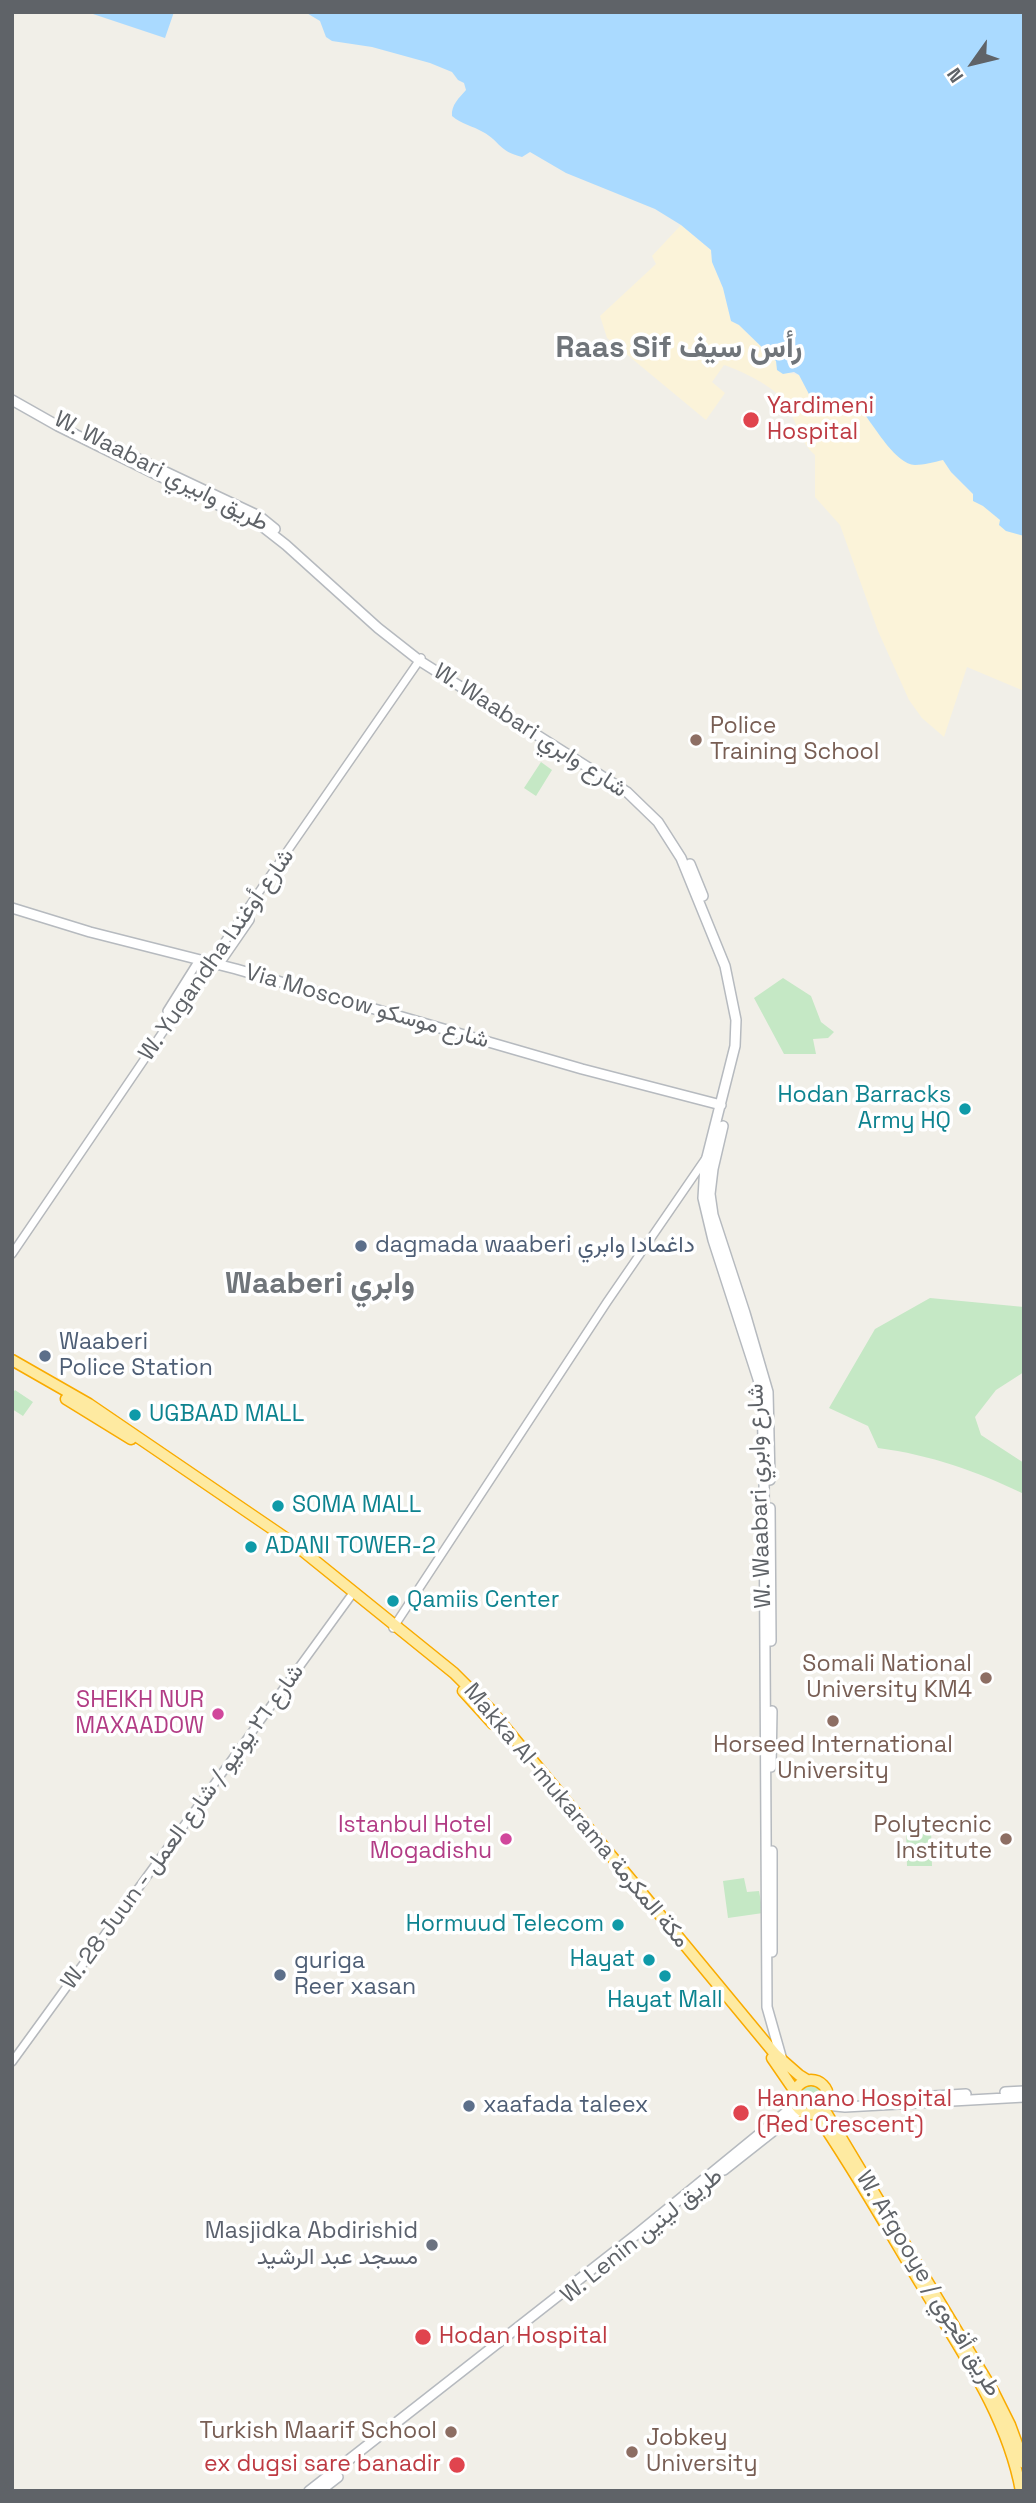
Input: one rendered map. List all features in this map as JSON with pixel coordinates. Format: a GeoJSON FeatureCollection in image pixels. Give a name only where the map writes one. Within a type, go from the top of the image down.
{"type":"FeatureCollection","features":[{"type":"Feature","properties":{"kind":"highway","name":"Makka Al-mukarama مكة المكرمة"},"geometry":{"type":"LineString","coordinates":[[12,1360],[89,1405],[214,1487],[293,1543],[352,1595]]}},
{"type":"Feature","properties":{"kind":"highway","name":"Makka Al-mukarama مكة المكرمة"},"geometry":{"type":"LineString","coordinates":[[12,1366],[227,1503],[454,1673],[481,1700],[783,2062],[803,2077]]}},
{"type":"Feature","properties":{"kind":"highway","name":"Makka Al-mukarama مكة المكرمة"},"geometry":{"type":"LineString","coordinates":[[394,1627],[453,1680],[494,1724],[696,1965],[774,2060],[794,2089]]}},
{"type":"Feature","properties":{"kind":"highway"},"geometry":{"type":"LineString","coordinates":[[824,2106],[805,2113],[798,2108],[794,2089],[803,2077],[824,2085],[824,2106],[857,2177],[990,2402],[1012,2454],[1021,2491]]}},
{"type":"Feature","properties":{"kind":"highway","name":"W. Afgooye / طريق أفجوي"},"geometry":{"type":"LineString","coordinates":[[824,2106],[983,2372],[1010,2424],[1024,2463]]}},
{"type":"Feature","properties":{"kind":"main road","name":"W. Waabari طريق وابيري"},"geometry":{"type":"LineString","coordinates":[[12,394],[31,407],[91,437],[259,516],[421,659],[569,746],[639,794],[661,817],[684,851],[727,958],[741,1021],[740,1049],[713,1153]]}},
{"type":"Feature","properties":{"kind":"main road","name":"W. Waabari شارع وابري"},"geometry":{"type":"LineString","coordinates":[[12,400],[70,432],[263,527],[304,560],[378,628],[421,659],[617,785],[641,804],[668,836],[686,870],[717,944],[731,987],[736,1036],[713,1153],[710,1194],[713,1215],[746,1313],[769,1401],[773,2007],[782,2044],[803,2077]]}},
{"type":"Feature","properties":{"kind":"main road","name":"Via Moscow شارع موسكو"},"geometry":{"type":"LineString","coordinates":[[12,908],[582,1069],[721,1105]]}},
{"type":"Feature","properties":{"kind":"main road","name":"W. Waabari شارع وابري"},"geometry":{"type":"LineString","coordinates":[[713,1153],[705,1165],[705,1213],[761,1393],[764,1478],[767,2007],[794,2089]]}},
{"type":"Feature","properties":{"kind":"main road"},"geometry":{"type":"LineString","coordinates":[[824,2106],[844,2102],[1024,2091]]}},
{"type":"Feature","properties":{"kind":"main road"},"geometry":{"type":"LineString","coordinates":[[824,2106],[1024,2097]]}},
{"type":"Feature","properties":{"kind":"main road"},"geometry":{"type":"LineString","coordinates":[[309,2491],[596,2271],[798,2108]]}},
{"type":"Feature","properties":{"kind":"main road","name":"W. Lenin طريق لينين"},"geometry":{"type":"LineString","coordinates":[[320,2491],[596,2271]]}},
{"type":"Feature","properties":{"kind":"street","name":"W. Yugandha شارع أوغندا"},"geometry":{"type":"LineString","coordinates":[[12,1254],[247,908],[421,659]]}},
{"type":"Feature","properties":{"kind":"street"},"geometry":{"type":"LineString","coordinates":[[219,965],[250,920],[247,908]]}},
{"type":"Feature","properties":{"kind":"street"},"geometry":{"type":"LineString","coordinates":[[169,1023],[167,1011],[199,960]]}},
{"type":"Feature","properties":{"kind":"street"},"geometry":{"type":"LineString","coordinates":[[394,1627],[646,1244],[713,1153]]}},
{"type":"Feature","properties":{"kind":"street","name":"W. 28 Juun - شارع ٢٦ يونيو / شارع العمل"},"geometry":{"type":"LineString","coordinates":[[12,2062],[352,1595]]}},
{"type":"Feature","properties":{"kind":"green space"},"geometry":{"type":"Polygon","coordinates":[[[541,762],[552,770],[536,796],[524,788],[541,762]]]}},
{"type":"Feature","properties":{"kind":"green space"},"geometry":{"type":"Polygon","coordinates":[[[783,978],[811,996],[821,1022],[834,1032],[828,1038],[813,1039],[816,1054],[784,1054],[754,998],[783,978]]]}},
{"type":"Feature","properties":{"kind":"green space"},"geometry":{"type":"Polygon","coordinates":[[[930,1298],[1024,1307],[1024,1372],[996,1390],[975,1417],[981,1435],[1024,1463],[1024,1494],[953,1465],[878,1448],[868,1426],[829,1408],[875,1329],[930,1298]]]}},
{"type":"Feature","properties":{"kind":"green space"},"geometry":{"type":"Polygon","coordinates":[[[15,1390],[33,1402],[23,1416],[12,1409],[12,1394],[15,1390]]]}},
{"type":"Feature","properties":{"kind":"green space"},"geometry":{"type":"Polygon","coordinates":[[[931,1826],[932,1866],[907,1866],[906,1827],[931,1826]]]}},
{"type":"Feature","properties":{"kind":"green space"},"geometry":{"type":"Polygon","coordinates":[[[744,1878],[747,1892],[759,1891],[763,1913],[728,1918],[723,1881],[744,1878]]]}},
{"type":"Feature","properties":{"kind":"green space"},"geometry":{"type":"Polygon","coordinates":[[[811,2085],[820,2088],[823,2097],[820,2106],[811,2109],[802,2106],[799,2097],[802,2088],[811,2085]]]}},
{"type":"Feature","properties":{"kind":"sand"},"geometry":{"type":"Polygon","coordinates":[[[681,225],[711,250],[712,262],[723,288],[731,321],[739,325],[788,373],[799,375],[810,396],[826,409],[865,415],[893,451],[914,465],[943,460],[951,472],[1000,520],[1000,525],[1024,536],[1024,691],[967,667],[944,737],[922,718],[909,700],[878,631],[840,525],[815,497],[815,455],[805,443],[780,396],[748,375],[724,365],[712,382],[725,393],[706,420],[607,338],[600,316],[656,264],[652,256],[681,225]]]}},
{"type":"Feature","properties":{"kind":"water"},"geometry":{"type":"Polygon","coordinates":[[[87,12],[174,12],[165,38],[87,12]]]}},
{"type":"Feature","properties":{"kind":"water"},"geometry":{"type":"Polygon","coordinates":[[[305,12],[1024,12],[1024,536],[1006,531],[999,525],[1000,520],[973,501],[973,494],[943,460],[918,465],[908,463],[887,445],[865,415],[833,408],[826,410],[810,396],[799,375],[794,372],[783,374],[777,370],[776,361],[739,325],[731,321],[723,288],[712,262],[711,250],[681,225],[655,209],[566,173],[530,152],[522,157],[508,152],[489,136],[452,116],[454,105],[466,90],[464,83],[452,72],[372,47],[332,41],[326,37],[320,21],[305,12]]]}},
{"type":"Feature","properties":{"kind":"place","name":"Yardimeni Hospital"},"geometry":{"type":"Point","coordinates":[751,420]}},
{"type":"Feature","properties":{"kind":"place","name":"Police Training School"},"geometry":{"type":"Point","coordinates":[696,740]}},
{"type":"Feature","properties":{"kind":"place","name":"Hodan Barracks Army HQ"},"geometry":{"type":"Point","coordinates":[965,1109]}},
{"type":"Feature","properties":{"kind":"place","name":"dagmada waaberi داغمادا وابري"},"geometry":{"type":"Point","coordinates":[361,1246]}},
{"type":"Feature","properties":{"kind":"place","name":"Waaberi Police Station"},"geometry":{"type":"Point","coordinates":[45,1356]}},
{"type":"Feature","properties":{"kind":"place","name":"UGBAAD MALL"},"geometry":{"type":"Point","coordinates":[135,1415]}},
{"type":"Feature","properties":{"kind":"place","name":"SOMA MALL"},"geometry":{"type":"Point","coordinates":[278,1506]}},
{"type":"Feature","properties":{"kind":"place","name":"ADANI TOWER-2"},"geometry":{"type":"Point","coordinates":[251,1547]}},
{"type":"Feature","properties":{"kind":"place","name":"Qamiis Center"},"geometry":{"type":"Point","coordinates":[393,1601]}},
{"type":"Feature","properties":{"kind":"place","name":"Somali National University KM4"},"geometry":{"type":"Point","coordinates":[986,1678]}},
{"type":"Feature","properties":{"kind":"place","name":"SHEIKH NUR MAXAADOW"},"geometry":{"type":"Point","coordinates":[218,1714]}},
{"type":"Feature","properties":{"kind":"place","name":"Horseed International University"},"geometry":{"type":"Point","coordinates":[833,1721]}},
{"type":"Feature","properties":{"kind":"place","name":"Istanbul Hotel Mogadishu"},"geometry":{"type":"Point","coordinates":[506,1839]}},
{"type":"Feature","properties":{"kind":"place","name":"Polytecnic Institute"},"geometry":{"type":"Point","coordinates":[1006,1839]}},
{"type":"Feature","properties":{"kind":"place","name":"Hormuud Telecom"},"geometry":{"type":"Point","coordinates":[618,1925]}},
{"type":"Feature","properties":{"kind":"place","name":"Hayat"},"geometry":{"type":"Point","coordinates":[649,1960]}},
{"type":"Feature","properties":{"kind":"place","name":"guriga Reer xasan"},"geometry":{"type":"Point","coordinates":[280,1975]}},
{"type":"Feature","properties":{"kind":"place","name":"Hayat Mall"},"geometry":{"type":"Point","coordinates":[665,1976]}},
{"type":"Feature","properties":{"kind":"place","name":"xaafada taleex"},"geometry":{"type":"Point","coordinates":[469,2106]}},
{"type":"Feature","properties":{"kind":"place","name":"Hannano Hospital (Red Crescent)"},"geometry":{"type":"Point","coordinates":[741,2113]}},
{"type":"Feature","properties":{"kind":"place","name":"Masjidka Abdirishid مسجد عبد الرشيد"},"geometry":{"type":"Point","coordinates":[432,2245]}},
{"type":"Feature","properties":{"kind":"place","name":"Hodan Hospital"},"geometry":{"type":"Point","coordinates":[423,2337]}},
{"type":"Feature","properties":{"kind":"place","name":"Turkish Maarif School"},"geometry":{"type":"Point","coordinates":[451,2432]}},
{"type":"Feature","properties":{"kind":"place","name":"Jobkey University"},"geometry":{"type":"Point","coordinates":[632,2452]}},
{"type":"Feature","properties":{"kind":"place","name":"ex dugsi sare banadir"},"geometry":{"type":"Point","coordinates":[457,2465]}},
{"type":"Feature","properties":{"kind":"district","name":"Raas Sif رأس سيف"},"geometry":{"type":"Point","coordinates":[679,349]}},
{"type":"Feature","properties":{"kind":"district","name":"Waaberi وابري"},"geometry":{"type":"Point","coordinates":[320,1285]}}]}
